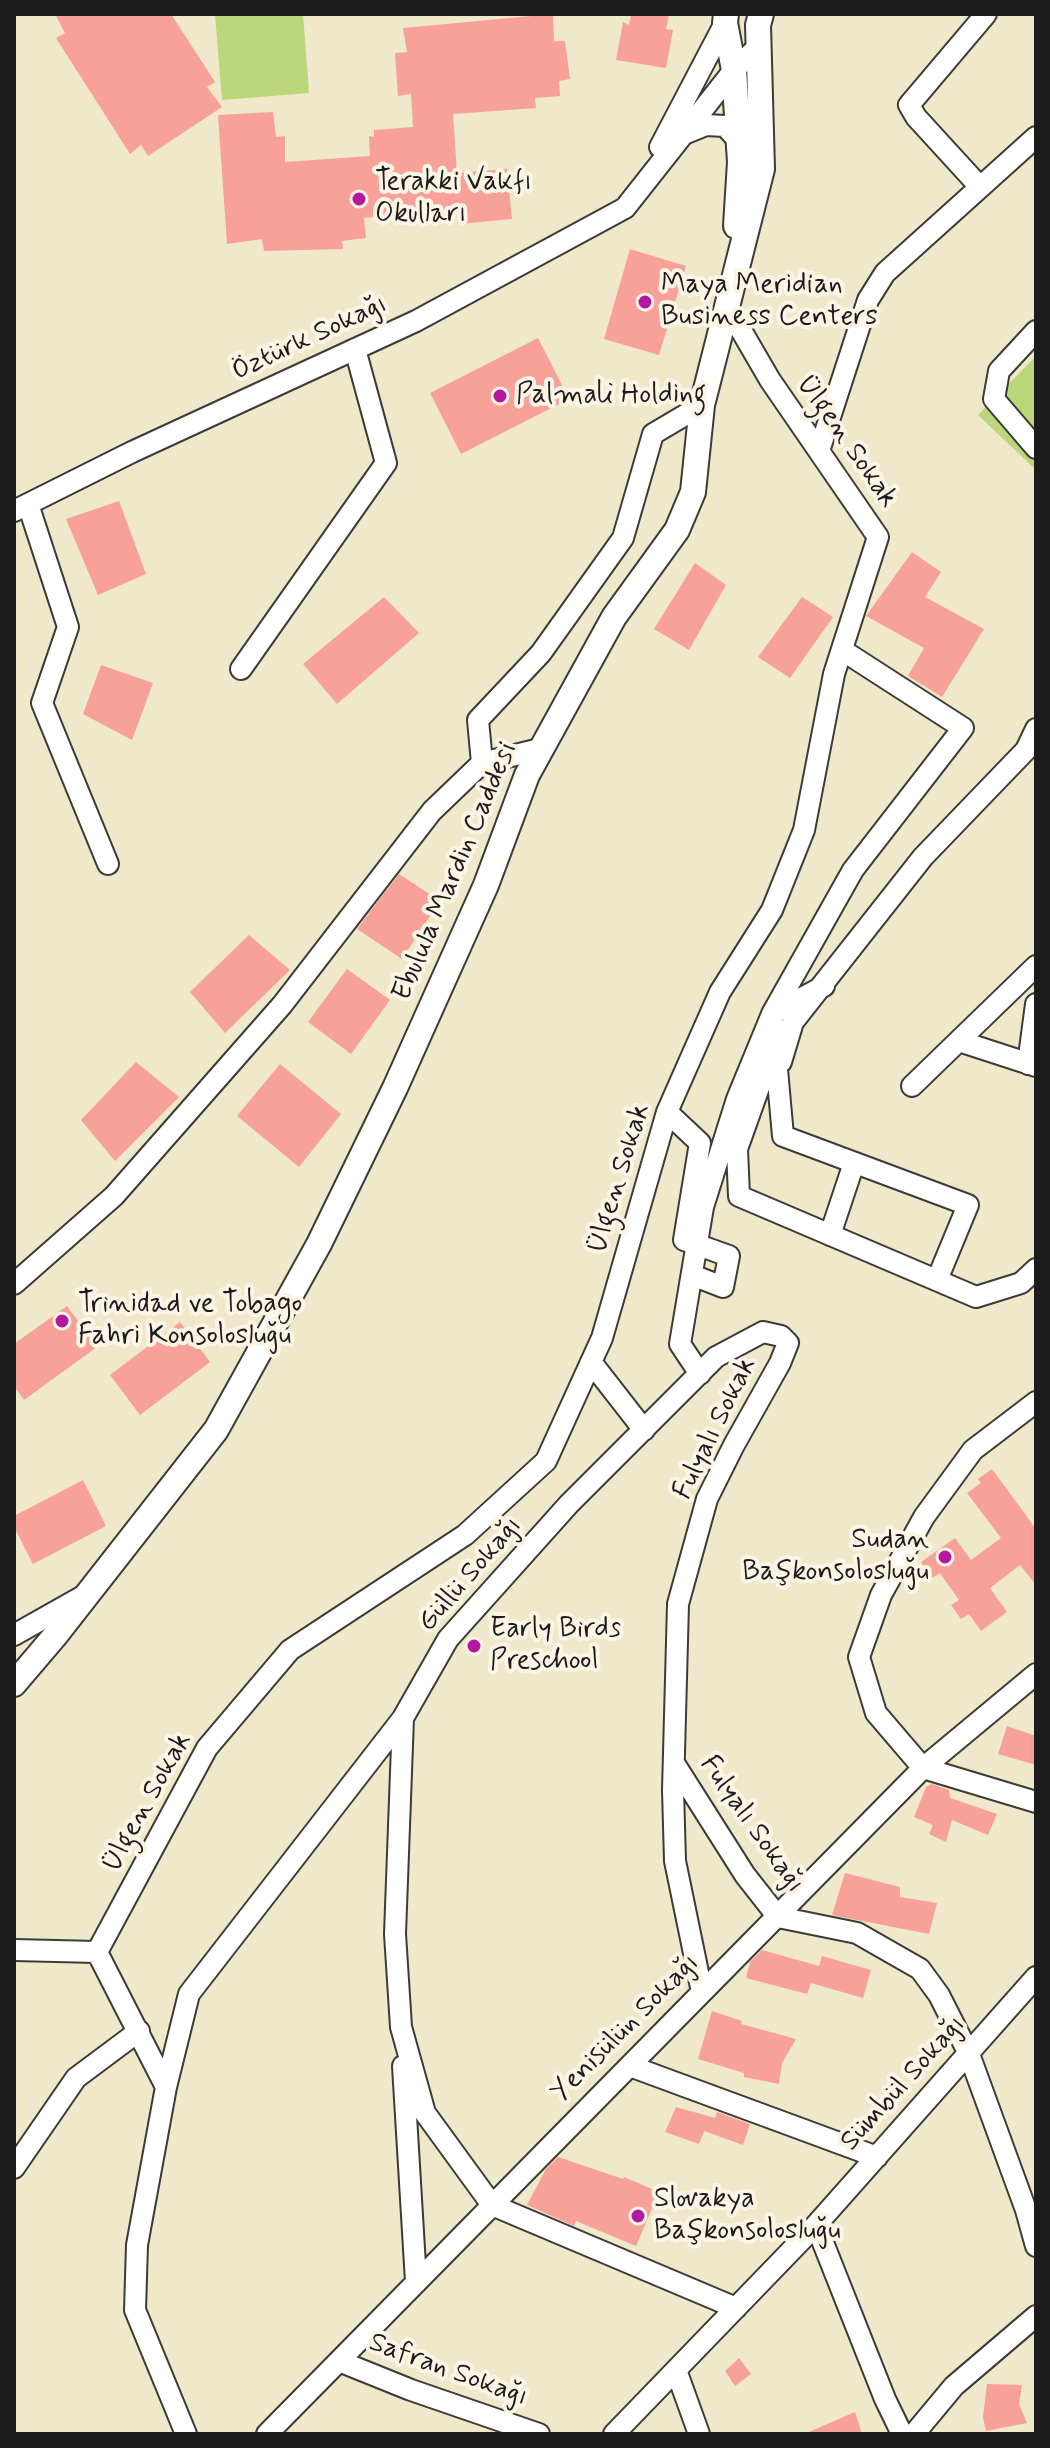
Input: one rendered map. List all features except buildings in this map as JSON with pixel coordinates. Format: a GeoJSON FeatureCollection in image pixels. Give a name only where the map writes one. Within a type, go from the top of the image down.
{"type":"FeatureCollection","features":[{"type":"Feature","properties":{"kind":"street"},"geometry":{"type":"LineString","coordinates":[[980,187],[916,117],[909,105],[986,14]]}},
{"type":"Feature","properties":{"kind":"street"},"geometry":{"type":"LineString","coordinates":[[726,18],[734,70],[740,162],[732,280]]}},
{"type":"Feature","properties":{"kind":"street"},"geometry":{"type":"LineString","coordinates":[[625,208],[671,128],[726,18]]}},
{"type":"Feature","properties":{"kind":"street","name":"Öztürk Sokağı"},"geometry":{"type":"LineString","coordinates":[[21,508],[132,452],[416,321],[625,208],[734,70],[757,25]]}},
{"type":"Feature","properties":{"kind":"street","name":"Ebulula Mardin Caddesi"},"geometry":{"type":"LineString","coordinates":[[14,1684],[216,1430],[319,1244],[395,1088],[486,885],[527,775],[540,749],[614,617],[677,530],[693,492],[702,405],[762,169],[757,25]]}},
{"type":"Feature","properties":{"kind":"street"},"geometry":{"type":"LineString","coordinates":[[684,134],[706,125],[725,126],[738,140]]}},
{"type":"Feature","properties":{"kind":"street"},"geometry":{"type":"LineString","coordinates":[[819,451],[868,300],[885,273],[1036,137]]}},
{"type":"Feature","properties":{"kind":"street","name":"Ülgen Sokak"},"geometry":{"type":"LineString","coordinates":[[97,1952],[207,1748],[290,1650],[465,1535],[546,1461],[602,1338],[667,1112],[720,992],[772,910],[804,830],[834,674],[878,537],[770,380],[727,306]]}},
{"type":"Feature","properties":{"kind":"street"},"geometry":{"type":"LineString","coordinates":[[1036,331],[999,371],[994,399],[1036,448]]}},
{"type":"Feature","properties":{"kind":"street"},"geometry":{"type":"LineString","coordinates":[[241,669],[386,463],[355,349]]}},
{"type":"Feature","properties":{"kind":"street"},"geometry":{"type":"LineString","coordinates":[[482,763],[478,720],[541,653],[623,538],[653,434],[702,405]]}},
{"type":"Feature","properties":{"kind":"street"},"geometry":{"type":"LineString","coordinates":[[21,508],[68,627],[42,703],[108,864]]}},
{"type":"Feature","properties":{"kind":"street"},"geometry":{"type":"LineString","coordinates":[[700,1374],[680,1344],[703,1207],[737,1099],[772,1014],[853,870],[963,728],[842,650]]}},
{"type":"Feature","properties":{"kind":"street"},"geometry":{"type":"LineString","coordinates":[[778,1073],[793,1022],[923,857],[1026,750],[1036,729]]}},
{"type":"Feature","properties":{"kind":"street"},"geometry":{"type":"LineString","coordinates":[[14,1284],[114,1196],[282,1005],[432,811],[482,763],[540,749]]}},
{"type":"Feature","properties":{"kind":"street"},"geometry":{"type":"LineString","coordinates":[[912,1086],[1036,966]]}},
{"type":"Feature","properties":{"kind":"street"},"geometry":{"type":"LineString","coordinates":[[772,1014],[824,986]]}},
{"type":"Feature","properties":{"kind":"street"},"geometry":{"type":"LineString","coordinates":[[959,1041],[1032,1065],[1036,1004]]}},
{"type":"Feature","properties":{"kind":"street"},"geometry":{"type":"LineString","coordinates":[[772,1014],[783,1136],[968,1205],[937,1280]]}},
{"type":"Feature","properties":{"kind":"street"},"geometry":{"type":"LineString","coordinates":[[775,1043],[737,1149],[739,1196],[976,1297],[1021,1283],[1036,1269]]}},
{"type":"Feature","properties":{"kind":"street"},"geometry":{"type":"LineString","coordinates":[[667,1112],[700,1143],[684,1240],[729,1256],[723,1287],[692,1275]]}},
{"type":"Feature","properties":{"kind":"street"},"geometry":{"type":"LineString","coordinates":[[830,1235],[854,1163]]}},
{"type":"Feature","properties":{"kind":"street","name":"Fulyalı Sokak"},"geometry":{"type":"LineString","coordinates":[[674,1763],[678,1604],[707,1499],[788,1343],[781,1336],[763,1332],[716,1357]]}},
{"type":"Feature","properties":{"kind":"street","name":"Güllü Sokağı"},"geometry":{"type":"LineString","coordinates":[[416,2282],[395,1934],[403,1718],[448,1639],[569,1504],[716,1357]]}},
{"type":"Feature","properties":{"kind":"street"},"geometry":{"type":"LineString","coordinates":[[591,1362],[644,1430]]}},
{"type":"Feature","properties":{"kind":"street"},"geometry":{"type":"LineString","coordinates":[[1036,1402],[973,1450],[924,1517],[881,1595],[859,1657],[876,1713],[923,1768],[1036,1802]]}},
{"type":"Feature","properties":{"kind":"street"},"geometry":{"type":"LineString","coordinates":[[14,1635],[88,1593]]}},
{"type":"Feature","properties":{"kind":"street","name":"Yenisülün Sokağı"},"geometry":{"type":"LineString","coordinates":[[267,2434],[923,1768],[1036,1674]]}},
{"type":"Feature","properties":{"kind":"street"},"geometry":{"type":"LineString","coordinates":[[186,2434],[135,2310],[137,2245],[166,2087],[189,1994],[403,1718]]}},
{"type":"Feature","properties":{"kind":"street","name":"Fulyalı Sokağı"},"geometry":{"type":"LineString","coordinates":[[674,1763],[745,1875],[778,1917],[857,1933],[920,1969],[939,1995],[969,2054],[1031,2213],[1036,2246]]}},
{"type":"Feature","properties":{"kind":"street","name":"Fulyalı Sokağı"},"geometry":{"type":"LineString","coordinates":[[674,1763],[675,1861],[702,1992]]}},
{"type":"Feature","properties":{"kind":"street"},"geometry":{"type":"LineString","coordinates":[[14,1950],[97,1952],[166,2087]]}},
{"type":"Feature","properties":{"kind":"street","name":"Sümbül Sokağı"},"geometry":{"type":"LineString","coordinates":[[614,2434],[816,2225],[1036,1977]]}},
{"type":"Feature","properties":{"kind":"street","name":"Güllü Sokağı"},"geometry":{"type":"LineString","coordinates":[[401,2027],[425,2113],[492,2205]]}},
{"type":"Feature","properties":{"kind":"street"},"geometry":{"type":"LineString","coordinates":[[14,2168],[76,2078],[139,2031]]}},
{"type":"Feature","properties":{"kind":"street"},"geometry":{"type":"LineString","coordinates":[[630,2066],[877,2157]]}},
{"type":"Feature","properties":{"kind":"street"},"geometry":{"type":"LineString","coordinates":[[492,2205],[736,2308]]}},
{"type":"Feature","properties":{"kind":"street"},"geometry":{"type":"LineString","coordinates":[[816,2225],[885,2399],[902,2434]]}},
{"type":"Feature","properties":{"kind":"street"},"geometry":{"type":"LineString","coordinates":[[914,2434],[954,2386],[1036,2316]]}},
{"type":"Feature","properties":{"kind":"street","name":"Safran Sokağı"},"geometry":{"type":"LineString","coordinates":[[339,2361],[411,2390],[539,2434]]}},
{"type":"Feature","properties":{"kind":"street"},"geometry":{"type":"LineString","coordinates":[[676,2370],[699,2434]]}},
{"type":"Feature","properties":{"kind":"green space"},"geometry":{"type":"Polygon","coordinates":[[[215,14],[303,14],[309,93],[222,100],[215,14]]]}},
{"type":"Feature","properties":{"kind":"green space"},"geometry":{"type":"Polygon","coordinates":[[[1036,356],[1036,470],[978,415],[1036,356]]]}},
{"type":"Feature","properties":{"kind":"place","name":"Terakki Vakfı Okulları"},"geometry":{"type":"Point","coordinates":[359,199]}},
{"type":"Feature","properties":{"kind":"place","name":"Maya Meridian Business Centers"},"geometry":{"type":"Point","coordinates":[645,302]}},
{"type":"Feature","properties":{"kind":"place","name":"Palmali Holding"},"geometry":{"type":"Point","coordinates":[500,396]}},
{"type":"Feature","properties":{"kind":"place","name":"Trinidad ve Tobago Fahri Konsolosluğu"},"geometry":{"type":"Point","coordinates":[62,1321]}},
{"type":"Feature","properties":{"kind":"place","name":"Sudan Başkonsolosluğu"},"geometry":{"type":"Point","coordinates":[945,1557]}},
{"type":"Feature","properties":{"kind":"place","name":"Early Birds Preschool"},"geometry":{"type":"Point","coordinates":[474,1646]}},
{"type":"Feature","properties":{"kind":"place","name":"Slovakya Başkonsolosluğu"},"geometry":{"type":"Point","coordinates":[638,2216]}}]}
